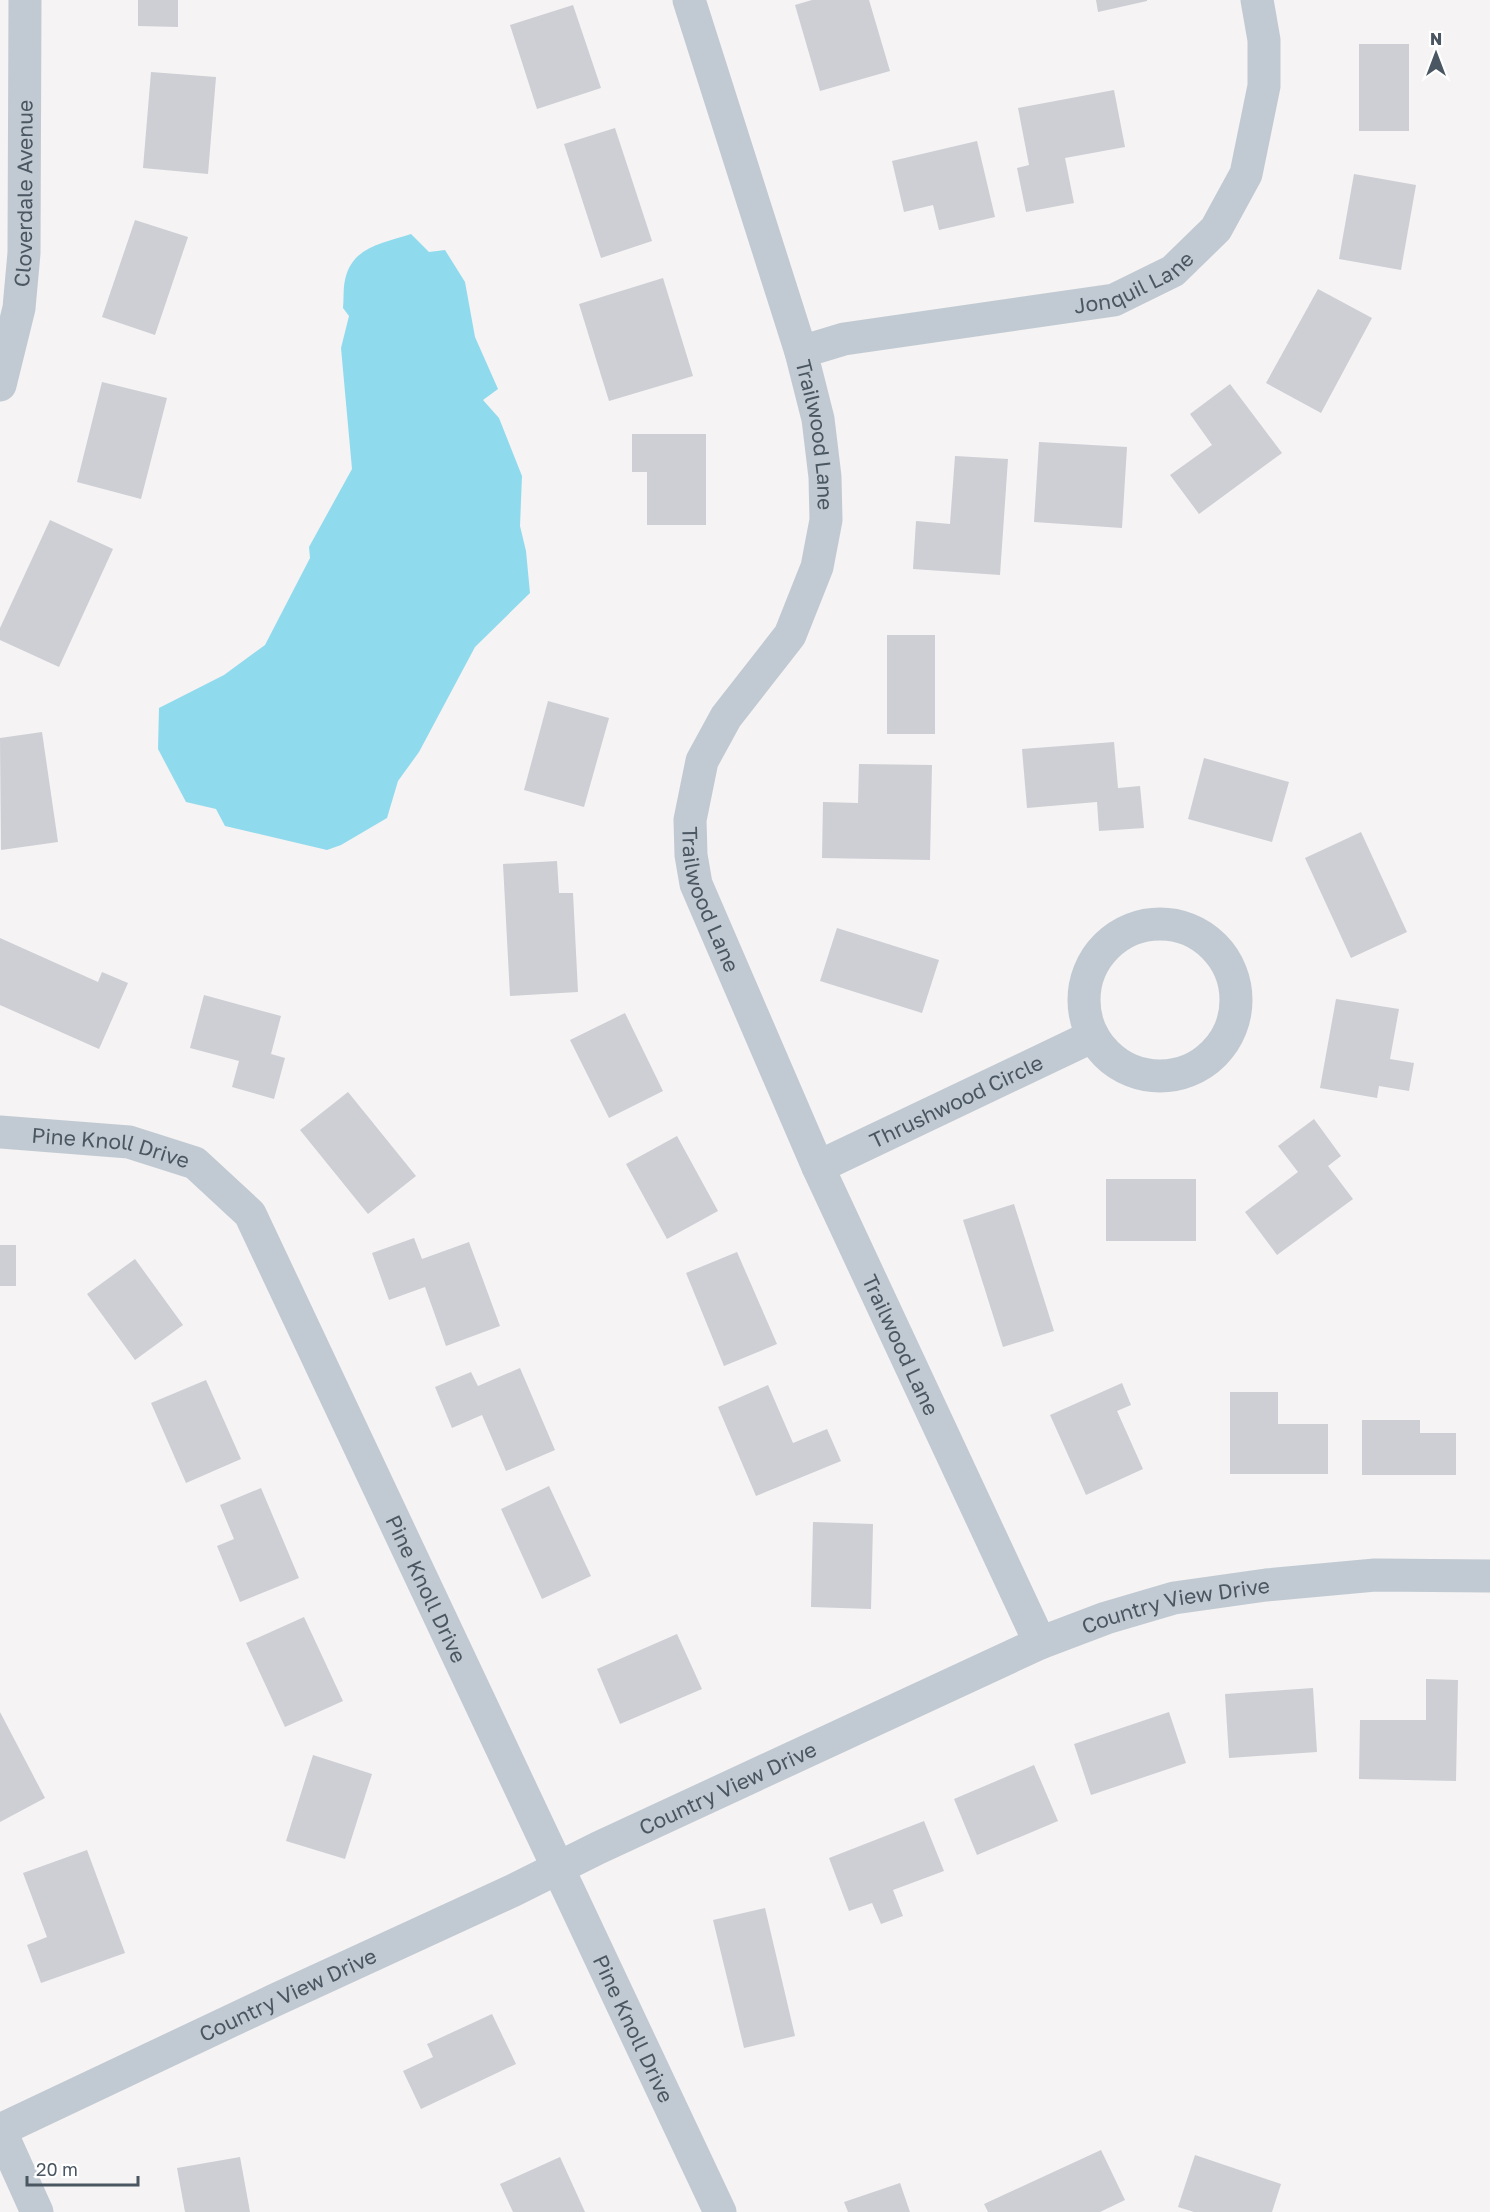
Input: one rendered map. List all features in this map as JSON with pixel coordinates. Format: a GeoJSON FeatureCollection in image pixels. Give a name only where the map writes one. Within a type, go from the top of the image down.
{"type":"FeatureCollection","features":[{"type":"Feature","properties":{"kind":"street","name":"Cloverdale Avenue"},"geometry":{"type":"LineString","coordinates":[[0,385],[19,308],[24,253],[25,0]]}},
{"type":"Feature","properties":{"kind":"street","name":"Trailwood Lane"},"geometry":{"type":"LineString","coordinates":[[688,0],[801,352],[818,419],[825,477],[826,520],[817,567],[790,634],[726,717],[702,761],[690,820],[691,855],[696,884],[818,1167],[1040,1642]]}},
{"type":"Feature","properties":{"kind":"street","name":"Jonquil Lane"},"geometry":{"type":"LineString","coordinates":[[801,352],[844,339],[1114,300],[1173,271],[1216,230],[1246,174],[1264,86],[1264,40],[1257,0]]}},
{"type":"Feature","properties":{"kind":"street"},"geometry":{"type":"LineString","coordinates":[[1154,924],[1179,926],[1202,937],[1220,954],[1232,976],[1236,1001],[1232,1025],[1220,1047],[1201,1064],[1179,1073],[1154,1076],[1130,1070],[1109,1056],[1093,1036],[1084,1012],[1084,988],[1093,964],[1108,944],[1130,930],[1154,924]]}},
{"type":"Feature","properties":{"kind":"street","name":"Thrushwood Circle"},"geometry":{"type":"LineString","coordinates":[[818,1167],[1093,1036]]}},
{"type":"Feature","properties":{"kind":"street","name":"Pine Knoll Drive"},"geometry":{"type":"LineString","coordinates":[[0,1132],[129,1142],[195,1163],[250,1214],[720,2212]]}},
{"type":"Feature","properties":{"kind":"street","name":"Country View Drive"},"geometry":{"type":"LineString","coordinates":[[0,2130],[1040,1642],[1106,1618],[1174,1598],[1266,1585],[1375,1575],[1490,1576]]}},
{"type":"Feature","properties":{"kind":"street"},"geometry":{"type":"LineString","coordinates":[[0,2130],[37,2212]]}},
{"type":"Feature","properties":{"kind":"water"},"geometry":{"type":"Polygon","coordinates":[[[411,234],[429,252],[445,250],[465,282],[475,337],[498,389],[483,400],[499,418],[522,476],[520,526],[526,551],[530,593],[475,647],[419,752],[398,781],[387,818],[341,845],[327,850],[225,826],[216,809],[186,802],[158,749],[159,708],[224,675],[265,645],[310,558],[309,547],[352,469],[341,348],[349,316],[343,308],[344,283],[354,260],[362,253],[380,244],[411,234]]]}},
{"type":"Feature","properties":{"kind":"building"},"geometry":{"type":"Polygon","coordinates":[[[138,0],[178,0],[178,27],[138,26],[138,0]]]}},
{"type":"Feature","properties":{"kind":"building"},"geometry":{"type":"Polygon","coordinates":[[[812,0],[869,0],[890,71],[820,91],[795,5],[812,0]]]}},
{"type":"Feature","properties":{"kind":"building"},"geometry":{"type":"Polygon","coordinates":[[[1096,0],[1147,0],[1147,1],[1098,12],[1096,0]]]}},
{"type":"Feature","properties":{"kind":"building"},"geometry":{"type":"Polygon","coordinates":[[[573,5],[601,88],[537,109],[510,25],[573,5]]]}},
{"type":"Feature","properties":{"kind":"building"},"geometry":{"type":"Polygon","coordinates":[[[1359,44],[1409,44],[1409,131],[1359,131],[1359,44]]]}},
{"type":"Feature","properties":{"kind":"building"},"geometry":{"type":"Polygon","coordinates":[[[151,72],[216,77],[208,174],[143,168],[151,72]]]}},
{"type":"Feature","properties":{"kind":"building"},"geometry":{"type":"Polygon","coordinates":[[[1114,90],[1125,147],[1065,158],[1074,203],[1026,212],[1017,168],[1029,165],[1018,108],[1114,90]]]}},
{"type":"Feature","properties":{"kind":"building"},"geometry":{"type":"Polygon","coordinates":[[[615,128],[652,241],[601,258],[564,144],[615,128]]]}},
{"type":"Feature","properties":{"kind":"building"},"geometry":{"type":"Polygon","coordinates":[[[977,141],[995,217],[939,230],[933,205],[904,212],[892,161],[977,141]]]}},
{"type":"Feature","properties":{"kind":"building"},"geometry":{"type":"Polygon","coordinates":[[[1354,174],[1416,185],[1401,270],[1339,259],[1354,174]]]}},
{"type":"Feature","properties":{"kind":"building"},"geometry":{"type":"Polygon","coordinates":[[[135,220],[188,237],[155,335],[102,317],[135,220]]]}},
{"type":"Feature","properties":{"kind":"building"},"geometry":{"type":"Polygon","coordinates":[[[663,278],[693,376],[609,401],[579,304],[663,278]]]}},
{"type":"Feature","properties":{"kind":"building"},"geometry":{"type":"Polygon","coordinates":[[[1318,289],[1372,318],[1321,413],[1266,383],[1318,289]]]}},
{"type":"Feature","properties":{"kind":"building"},"geometry":{"type":"Polygon","coordinates":[[[102,382],[167,398],[141,499],[77,482],[102,382]]]}},
{"type":"Feature","properties":{"kind":"building"},"geometry":{"type":"Polygon","coordinates":[[[1230,384],[1282,453],[1199,514],[1170,475],[1212,445],[1190,414],[1230,384]]]}},
{"type":"Feature","properties":{"kind":"building"},"geometry":{"type":"Polygon","coordinates":[[[632,434],[706,434],[706,525],[647,525],[647,472],[632,472],[632,434]]]}},
{"type":"Feature","properties":{"kind":"building"},"geometry":{"type":"Polygon","coordinates":[[[1039,442],[1127,447],[1122,528],[1034,522],[1039,442]]]}},
{"type":"Feature","properties":{"kind":"building"},"geometry":{"type":"Polygon","coordinates":[[[955,456],[1008,459],[1000,575],[913,569],[916,521],[950,524],[955,456]]]}},
{"type":"Feature","properties":{"kind":"building"},"geometry":{"type":"Polygon","coordinates":[[[50,520],[113,549],[59,667],[0,640],[0,628],[50,520]]]}},
{"type":"Feature","properties":{"kind":"building"},"geometry":{"type":"Polygon","coordinates":[[[887,635],[935,635],[935,734],[887,734],[887,635]]]}},
{"type":"Feature","properties":{"kind":"building"},"geometry":{"type":"Polygon","coordinates":[[[548,701],[609,718],[584,807],[524,790],[548,701]]]}},
{"type":"Feature","properties":{"kind":"building"},"geometry":{"type":"Polygon","coordinates":[[[42,732],[58,842],[1,850],[0,738],[42,732]]]}},
{"type":"Feature","properties":{"kind":"building"},"geometry":{"type":"Polygon","coordinates":[[[1114,742],[1118,788],[1140,786],[1144,828],[1099,831],[1097,802],[1027,808],[1022,749],[1114,742]]]}},
{"type":"Feature","properties":{"kind":"building"},"geometry":{"type":"Polygon","coordinates":[[[1204,758],[1289,782],[1272,842],[1188,819],[1204,758]]]}},
{"type":"Feature","properties":{"kind":"building"},"geometry":{"type":"Polygon","coordinates":[[[859,764],[932,765],[930,860],[822,858],[823,802],[858,803],[859,764]]]}},
{"type":"Feature","properties":{"kind":"building"},"geometry":{"type":"Polygon","coordinates":[[[1361,832],[1407,932],[1351,958],[1305,858],[1361,832]]]}},
{"type":"Feature","properties":{"kind":"building"},"geometry":{"type":"Polygon","coordinates":[[[557,861],[559,893],[573,893],[578,992],[510,996],[503,864],[557,861]]]}},
{"type":"Feature","properties":{"kind":"building"},"geometry":{"type":"Polygon","coordinates":[[[837,928],[939,960],[922,1013],[820,981],[837,928]]]}},
{"type":"Feature","properties":{"kind":"building"},"geometry":{"type":"Polygon","coordinates":[[[0,938],[98,982],[102,972],[128,983],[99,1049],[0,1005],[0,938]]]}},
{"type":"Feature","properties":{"kind":"building"},"geometry":{"type":"Polygon","coordinates":[[[204,995],[281,1016],[271,1054],[285,1058],[274,1099],[232,1087],[239,1061],[190,1048],[204,995]]]}},
{"type":"Feature","properties":{"kind":"building"},"geometry":{"type":"Polygon","coordinates":[[[1336,999],[1399,1009],[1390,1059],[1414,1063],[1409,1091],[1379,1086],[1377,1098],[1320,1088],[1336,999]]]}},
{"type":"Feature","properties":{"kind":"building"},"geometry":{"type":"Polygon","coordinates":[[[625,1013],[663,1091],[609,1118],[570,1040],[625,1013]]]}},
{"type":"Feature","properties":{"kind":"building"},"geometry":{"type":"Polygon","coordinates":[[[348,1092],[416,1176],[368,1214],[300,1130],[348,1092]]]}},
{"type":"Feature","properties":{"kind":"building"},"geometry":{"type":"Polygon","coordinates":[[[1314,1119],[1341,1156],[1328,1166],[1353,1199],[1277,1255],[1245,1212],[1298,1172],[1278,1146],[1314,1119]]]}},
{"type":"Feature","properties":{"kind":"building"},"geometry":{"type":"Polygon","coordinates":[[[677,1136],[718,1211],[667,1239],[626,1164],[677,1136]]]}},
{"type":"Feature","properties":{"kind":"building"},"geometry":{"type":"Polygon","coordinates":[[[1106,1179],[1196,1179],[1196,1241],[1106,1241],[1106,1179]]]}},
{"type":"Feature","properties":{"kind":"building"},"geometry":{"type":"Polygon","coordinates":[[[1014,1204],[1054,1331],[1003,1347],[963,1220],[1014,1204]]]}},
{"type":"Feature","properties":{"kind":"building"},"geometry":{"type":"Polygon","coordinates":[[[414,1238],[422,1259],[469,1242],[500,1326],[446,1346],[425,1287],[389,1300],[372,1253],[414,1238]]]}},
{"type":"Feature","properties":{"kind":"building"},"geometry":{"type":"Polygon","coordinates":[[[0,1245],[16,1245],[16,1286],[0,1286],[0,1245]]]}},
{"type":"Feature","properties":{"kind":"building"},"geometry":{"type":"Polygon","coordinates":[[[737,1252],[777,1344],[724,1366],[686,1273],[737,1252]]]}},
{"type":"Feature","properties":{"kind":"building"},"geometry":{"type":"Polygon","coordinates":[[[135,1259],[183,1325],[135,1360],[87,1294],[135,1259]]]}},
{"type":"Feature","properties":{"kind":"building"},"geometry":{"type":"Polygon","coordinates":[[[520,1368],[555,1450],[506,1471],[482,1415],[452,1428],[435,1387],[471,1372],[478,1386],[520,1368]]]}},
{"type":"Feature","properties":{"kind":"building"},"geometry":{"type":"Polygon","coordinates":[[[206,1380],[241,1459],[186,1483],[151,1403],[206,1380]]]}},
{"type":"Feature","properties":{"kind":"building"},"geometry":{"type":"Polygon","coordinates":[[[1122,1383],[1131,1405],[1117,1411],[1143,1469],[1086,1495],[1050,1415],[1122,1383]]]}},
{"type":"Feature","properties":{"kind":"building"},"geometry":{"type":"Polygon","coordinates":[[[768,1385],[793,1443],[827,1429],[841,1461],[756,1496],[718,1407],[768,1385]]]}},
{"type":"Feature","properties":{"kind":"building"},"geometry":{"type":"Polygon","coordinates":[[[1230,1392],[1278,1392],[1278,1424],[1328,1424],[1328,1474],[1230,1474],[1230,1392]]]}},
{"type":"Feature","properties":{"kind":"building"},"geometry":{"type":"Polygon","coordinates":[[[1362,1420],[1420,1420],[1420,1433],[1456,1433],[1456,1475],[1362,1475],[1362,1420]]]}},
{"type":"Feature","properties":{"kind":"building"},"geometry":{"type":"Polygon","coordinates":[[[549,1486],[591,1576],[542,1599],[501,1509],[549,1486]]]}},
{"type":"Feature","properties":{"kind":"building"},"geometry":{"type":"Polygon","coordinates":[[[261,1488],[299,1578],[240,1602],[217,1546],[234,1539],[220,1505],[261,1488]]]}},
{"type":"Feature","properties":{"kind":"building"},"geometry":{"type":"Polygon","coordinates":[[[813,1522],[873,1524],[871,1609],[811,1607],[813,1522]]]}},
{"type":"Feature","properties":{"kind":"building"},"geometry":{"type":"Polygon","coordinates":[[[304,1617],[343,1701],[285,1727],[246,1643],[304,1617]]]}},
{"type":"Feature","properties":{"kind":"building"},"geometry":{"type":"Polygon","coordinates":[[[677,1634],[702,1689],[620,1724],[597,1669],[677,1634]]]}},
{"type":"Feature","properties":{"kind":"building"},"geometry":{"type":"Polygon","coordinates":[[[1426,1679],[1458,1680],[1456,1781],[1359,1779],[1360,1720],[1426,1720],[1426,1679]]]}},
{"type":"Feature","properties":{"kind":"building"},"geometry":{"type":"Polygon","coordinates":[[[1313,1688],[1317,1752],[1229,1758],[1225,1694],[1313,1688]]]}},
{"type":"Feature","properties":{"kind":"building"},"geometry":{"type":"Polygon","coordinates":[[[0,1712],[45,1798],[0,1822],[0,1712]]]}},
{"type":"Feature","properties":{"kind":"building"},"geometry":{"type":"Polygon","coordinates":[[[1169,1712],[1186,1763],[1091,1795],[1074,1744],[1169,1712]]]}},
{"type":"Feature","properties":{"kind":"building"},"geometry":{"type":"Polygon","coordinates":[[[313,1755],[372,1774],[345,1859],[286,1841],[313,1755]]]}},
{"type":"Feature","properties":{"kind":"building"},"geometry":{"type":"Polygon","coordinates":[[[1034,1765],[1058,1821],[977,1855],[954,1799],[1034,1765]]]}},
{"type":"Feature","properties":{"kind":"building"},"geometry":{"type":"Polygon","coordinates":[[[924,1821],[944,1871],[893,1890],[903,1916],[881,1924],[872,1903],[849,1911],[829,1858],[924,1821]]]}},
{"type":"Feature","properties":{"kind":"building"},"geometry":{"type":"Polygon","coordinates":[[[87,1850],[125,1953],[41,1983],[27,1945],[47,1937],[23,1873],[87,1850]]]}},
{"type":"Feature","properties":{"kind":"building"},"geometry":{"type":"Polygon","coordinates":[[[765,1908],[795,2036],[744,2048],[713,1920],[765,1908]]]}},
{"type":"Feature","properties":{"kind":"building"},"geometry":{"type":"Polygon","coordinates":[[[492,2014],[516,2064],[421,2109],[403,2071],[433,2057],[427,2044],[492,2014]]]}},
{"type":"Feature","properties":{"kind":"building"},"geometry":{"type":"Polygon","coordinates":[[[1101,2150],[1125,2200],[1100,2212],[988,2212],[984,2204],[1101,2150]]]}},
{"type":"Feature","properties":{"kind":"building"},"geometry":{"type":"Polygon","coordinates":[[[1195,2155],[1281,2184],[1272,2212],[1194,2212],[1178,2207],[1195,2155]]]}},
{"type":"Feature","properties":{"kind":"building"},"geometry":{"type":"Polygon","coordinates":[[[240,2157],[250,2212],[185,2212],[177,2168],[240,2157]]]}},
{"type":"Feature","properties":{"kind":"building"},"geometry":{"type":"Polygon","coordinates":[[[560,2157],[585,2212],[513,2212],[500,2184],[560,2157]]]}},
{"type":"Feature","properties":{"kind":"building"},"geometry":{"type":"Polygon","coordinates":[[[900,2183],[910,2212],[848,2212],[844,2202],[900,2183]]]}}]}
